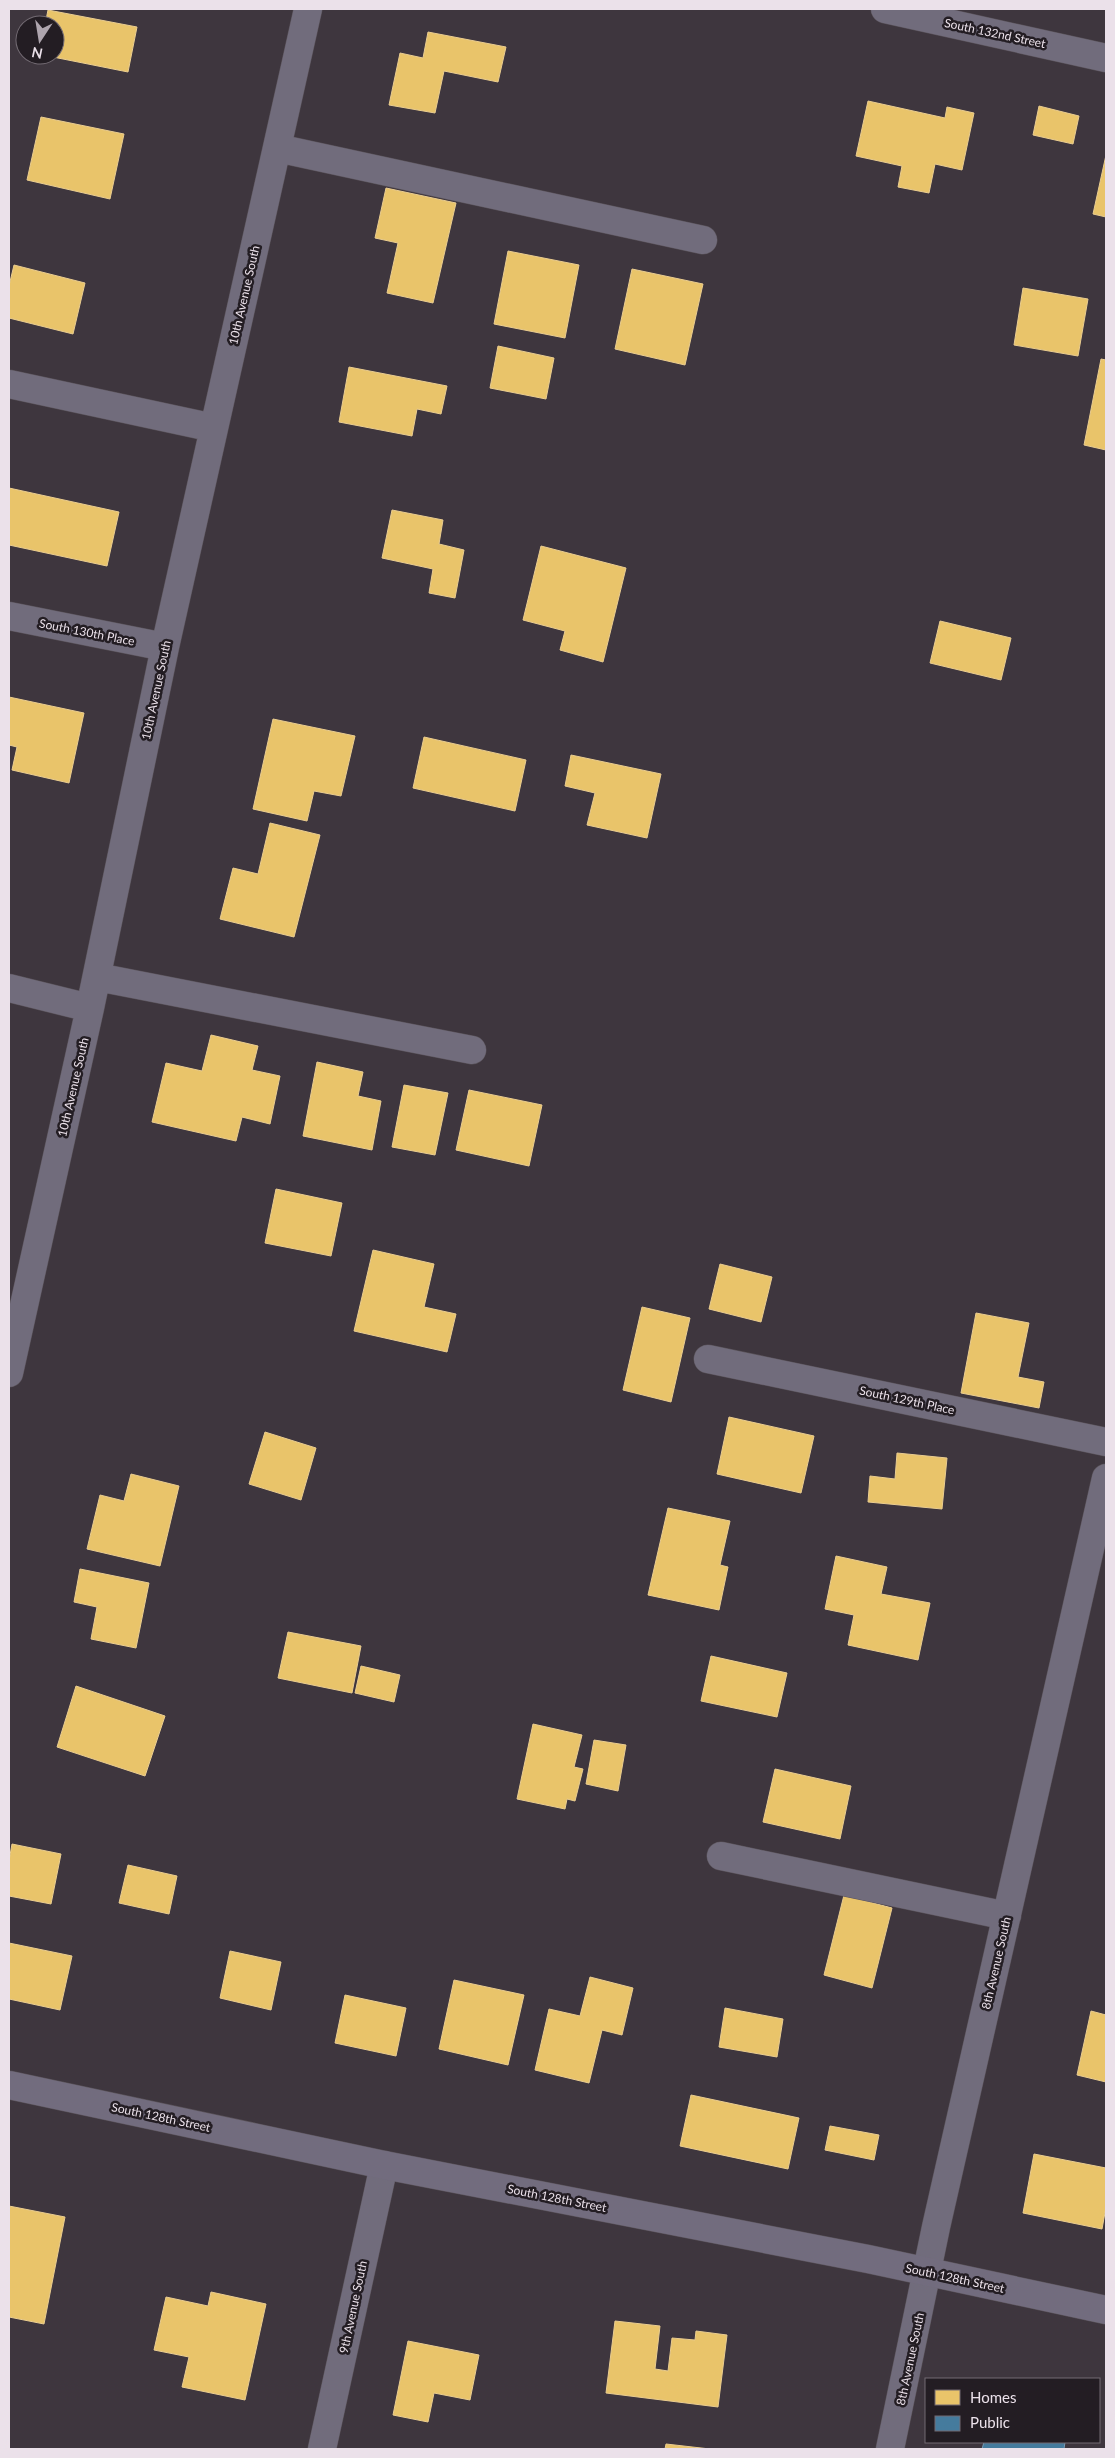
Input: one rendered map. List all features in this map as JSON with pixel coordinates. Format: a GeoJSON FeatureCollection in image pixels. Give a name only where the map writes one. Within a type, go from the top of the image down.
{"type":"FeatureCollection","features":[{"type":"Feature","properties":{"kind":"main road","name":"South 128th Street"},"geometry":{"type":"LineString","coordinates":[[9,2085],[384,2165],[928,2272],[1106,2310]]}},
{"type":"Feature","properties":{"kind":"street","name":"10th Avenue South"},"geometry":{"type":"LineString","coordinates":[[9,1373],[97,977],[165,647],[308,9]]}},
{"type":"Feature","properties":{"kind":"street","name":"South 132nd Street"},"geometry":{"type":"LineString","coordinates":[[885,9],[1106,58]]}},
{"type":"Feature","properties":{"kind":"street"},"geometry":{"type":"LineString","coordinates":[[277,148],[703,240]]}},
{"type":"Feature","properties":{"kind":"street"},"geometry":{"type":"LineString","coordinates":[[9,384],[214,428]]}},
{"type":"Feature","properties":{"kind":"street","name":"South 130th Place"},"geometry":{"type":"LineString","coordinates":[[9,616],[165,647]]}},
{"type":"Feature","properties":{"kind":"street"},"geometry":{"type":"LineString","coordinates":[[97,977],[472,1050]]}},
{"type":"Feature","properties":{"kind":"street"},"geometry":{"type":"LineString","coordinates":[[9,988],[90,1008]]}},
{"type":"Feature","properties":{"kind":"street","name":"South 129th Place"},"geometry":{"type":"LineString","coordinates":[[708,1359],[1106,1442]]}},
{"type":"Feature","properties":{"kind":"street","name":"8th Avenue South"},"geometry":{"type":"LineString","coordinates":[[890,2449],[1007,1916],[1106,1478]]}},
{"type":"Feature","properties":{"kind":"street"},"geometry":{"type":"LineString","coordinates":[[721,1856],[1007,1916]]}},
{"type":"Feature","properties":{"kind":"street","name":"9th Avenue South"},"geometry":{"type":"LineString","coordinates":[[322,2449],[384,2165]]}},
{"type":"Feature","properties":{"kind":"building: Homes"},"geometry":{"type":"Polygon","coordinates":[[[48,10],[137,27],[128,72],[65,59],[65,15],[47,15],[48,10]]]}},
{"type":"Feature","properties":{"kind":"building: Homes"},"geometry":{"type":"Polygon","coordinates":[[[428,32],[506,47],[498,82],[444,71],[435,113],[389,105],[400,53],[423,58],[428,32]]]}},
{"type":"Feature","properties":{"kind":"building: Homes"},"geometry":{"type":"Polygon","coordinates":[[[868,101],[945,118],[947,107],[974,113],[962,170],[935,164],[929,193],[898,187],[902,166],[856,156],[868,101]]]}},
{"type":"Feature","properties":{"kind":"building: Homes"},"geometry":{"type":"Polygon","coordinates":[[[1039,106],[1079,116],[1073,144],[1033,135],[1039,106]]]}},
{"type":"Feature","properties":{"kind":"building: Homes"},"geometry":{"type":"Polygon","coordinates":[[[41,117],[124,134],[110,199],[27,180],[41,117]]]}},
{"type":"Feature","properties":{"kind":"building: Homes"},"geometry":{"type":"Polygon","coordinates":[[[1106,155],[1106,217],[1093,214],[1106,155]]]}},
{"type":"Feature","properties":{"kind":"building: Homes"},"geometry":{"type":"Polygon","coordinates":[[[386,188],[456,203],[433,303],[387,293],[398,243],[375,238],[386,188]]]}},
{"type":"Feature","properties":{"kind":"building: Homes"},"geometry":{"type":"Polygon","coordinates":[[[508,251],[579,265],[565,338],[494,324],[508,251]]]}},
{"type":"Feature","properties":{"kind":"building: Homes"},"geometry":{"type":"Polygon","coordinates":[[[14,265],[85,283],[73,334],[9,318],[9,286],[14,265]]]}},
{"type":"Feature","properties":{"kind":"building: Homes"},"geometry":{"type":"Polygon","coordinates":[[[632,269],[703,284],[685,365],[615,349],[632,269]]]}},
{"type":"Feature","properties":{"kind":"building: Homes"},"geometry":{"type":"Polygon","coordinates":[[[1023,288],[1088,299],[1078,356],[1014,345],[1023,288]]]}},
{"type":"Feature","properties":{"kind":"building: Homes"},"geometry":{"type":"Polygon","coordinates":[[[498,346],[554,358],[546,399],[490,388],[498,346]]]}},
{"type":"Feature","properties":{"kind":"building: Homes"},"geometry":{"type":"Polygon","coordinates":[[[1101,359],[1106,360],[1106,450],[1084,445],[1101,359]]]}},
{"type":"Feature","properties":{"kind":"building: Homes"},"geometry":{"type":"Polygon","coordinates":[[[349,367],[447,386],[441,414],[417,409],[412,436],[339,422],[349,367]]]}},
{"type":"Feature","properties":{"kind":"building: Homes"},"geometry":{"type":"Polygon","coordinates":[[[9,488],[119,512],[107,566],[9,545],[9,488]]]}},
{"type":"Feature","properties":{"kind":"building: Homes"},"geometry":{"type":"Polygon","coordinates":[[[392,510],[443,520],[439,544],[464,550],[455,598],[429,593],[433,569],[382,558],[392,510]]]}},
{"type":"Feature","properties":{"kind":"building: Homes"},"geometry":{"type":"Polygon","coordinates":[[[541,546],[626,568],[603,662],[560,650],[565,631],[523,620],[541,546]]]}},
{"type":"Feature","properties":{"kind":"building: Homes"},"geometry":{"type":"Polygon","coordinates":[[[940,621],[1011,638],[1001,680],[930,663],[940,621]]]}},
{"type":"Feature","properties":{"kind":"building: Homes"},"geometry":{"type":"Polygon","coordinates":[[[9,697],[84,713],[69,783],[12,770],[17,747],[9,745],[9,697]]]}},
{"type":"Feature","properties":{"kind":"building: Homes"},"geometry":{"type":"Polygon","coordinates":[[[273,719],[355,736],[341,796],[314,791],[307,821],[253,809],[273,719]]]}},
{"type":"Feature","properties":{"kind":"building: Homes"},"geometry":{"type":"Polygon","coordinates":[[[424,737],[526,760],[515,811],[413,788],[424,737]]]}},
{"type":"Feature","properties":{"kind":"building: Homes"},"geometry":{"type":"Polygon","coordinates":[[[571,755],[661,774],[647,838],[587,825],[595,793],[565,786],[571,755]]]}},
{"type":"Feature","properties":{"kind":"building: Homes"},"geometry":{"type":"Polygon","coordinates":[[[270,823],[320,835],[294,937],[220,919],[233,868],[258,874],[270,823]]]}},
{"type":"Feature","properties":{"kind":"building: Homes"},"geometry":{"type":"Polygon","coordinates":[[[211,1035],[258,1046],[252,1070],[280,1076],[270,1124],[242,1117],[236,1141],[152,1122],[166,1063],[202,1071],[211,1035]]]}},
{"type":"Feature","properties":{"kind":"building: Homes"},"geometry":{"type":"Polygon","coordinates":[[[317,1062],[363,1072],[358,1096],[381,1101],[372,1150],[303,1136],[317,1062]]]}},
{"type":"Feature","properties":{"kind":"building: Homes"},"geometry":{"type":"Polygon","coordinates":[[[404,1085],[448,1093],[435,1155],[392,1147],[404,1085]]]}},
{"type":"Feature","properties":{"kind":"building: Homes"},"geometry":{"type":"Polygon","coordinates":[[[469,1090],[542,1105],[529,1166],[456,1150],[469,1090]]]}},
{"type":"Feature","properties":{"kind":"building: Homes"},"geometry":{"type":"Polygon","coordinates":[[[276,1189],[342,1203],[331,1256],[265,1243],[276,1189]]]}},
{"type":"Feature","properties":{"kind":"building: Homes"},"geometry":{"type":"Polygon","coordinates":[[[373,1250],[434,1264],[424,1307],[456,1314],[447,1352],[354,1331],[373,1250]]]}},
{"type":"Feature","properties":{"kind":"building: Homes"},"geometry":{"type":"Polygon","coordinates":[[[720,1264],[772,1277],[761,1322],[709,1309],[720,1264]]]}},
{"type":"Feature","properties":{"kind":"building: Homes"},"geometry":{"type":"Polygon","coordinates":[[[642,1307],[690,1318],[671,1402],[623,1390],[642,1307]]]}},
{"type":"Feature","properties":{"kind":"building: Homes"},"geometry":{"type":"Polygon","coordinates":[[[976,1313],[1029,1323],[1018,1377],[1044,1382],[1039,1408],[961,1393],[976,1313]]]}},
{"type":"Feature","properties":{"kind":"building: Homes"},"geometry":{"type":"Polygon","coordinates":[[[729,1417],[814,1436],[801,1493],[717,1474],[729,1417]]]}},
{"type":"Feature","properties":{"kind":"building: Homes"},"geometry":{"type":"Polygon","coordinates":[[[265,1432],[316,1448],[301,1500],[249,1484],[265,1432]]]}},
{"type":"Feature","properties":{"kind":"building: Homes"},"geometry":{"type":"Polygon","coordinates":[[[897,1453],[947,1458],[942,1509],[868,1502],[870,1476],[895,1479],[897,1453]]]}},
{"type":"Feature","properties":{"kind":"building: Homes"},"geometry":{"type":"Polygon","coordinates":[[[131,1474],[179,1486],[160,1566],[87,1549],[100,1495],[124,1501],[131,1474]]]}},
{"type":"Feature","properties":{"kind":"building: Homes"},"geometry":{"type":"Polygon","coordinates":[[[668,1508],[730,1521],[720,1565],[728,1567],[719,1610],[648,1595],[668,1508]]]}},
{"type":"Feature","properties":{"kind":"building: Homes"},"geometry":{"type":"Polygon","coordinates":[[[836,1556],[887,1567],[881,1594],[930,1603],[918,1660],[848,1645],[854,1615],[825,1609],[836,1556]]]}},
{"type":"Feature","properties":{"kind":"building: Homes"},"geometry":{"type":"Polygon","coordinates":[[[80,1569],[149,1583],[136,1648],[91,1639],[97,1607],[74,1602],[80,1569]]]}},
{"type":"Feature","properties":{"kind":"building: Homes"},"geometry":{"type":"Polygon","coordinates":[[[288,1632],[361,1646],[352,1693],[278,1678],[288,1632]]]}},
{"type":"Feature","properties":{"kind":"building: Homes"},"geometry":{"type":"Polygon","coordinates":[[[711,1656],[787,1673],[777,1717],[701,1701],[711,1656]]]}},
{"type":"Feature","properties":{"kind":"building: Homes"},"geometry":{"type":"Polygon","coordinates":[[[361,1666],[400,1675],[394,1702],[355,1693],[361,1666]]]}},
{"type":"Feature","properties":{"kind":"building: Homes"},"geometry":{"type":"Polygon","coordinates":[[[76,1686],[165,1716],[145,1776],[57,1747],[76,1686]]]}},
{"type":"Feature","properties":{"kind":"building: Homes"},"geometry":{"type":"Polygon","coordinates":[[[533,1724],[582,1735],[574,1767],[583,1769],[575,1801],[567,1799],[565,1809],[517,1799],[533,1724]]]}},
{"type":"Feature","properties":{"kind":"building: Homes"},"geometry":{"type":"Polygon","coordinates":[[[594,1740],[626,1745],[618,1791],[586,1784],[594,1740]]]}},
{"type":"Feature","properties":{"kind":"building: Homes"},"geometry":{"type":"Polygon","coordinates":[[[775,1769],[851,1786],[840,1839],[763,1822],[775,1769]]]}},
{"type":"Feature","properties":{"kind":"building: Homes"},"geometry":{"type":"Polygon","coordinates":[[[12,1844],[61,1854],[51,1904],[9,1896],[9,1861],[12,1844]]]}},
{"type":"Feature","properties":{"kind":"building: Homes"},"geometry":{"type":"Polygon","coordinates":[[[128,1865],[177,1876],[169,1914],[119,1903],[128,1865]]]}},
{"type":"Feature","properties":{"kind":"building: Homes"},"geometry":{"type":"Polygon","coordinates":[[[844,1895],[892,1908],[872,1988],[824,1975],[844,1895]]]}},
{"type":"Feature","properties":{"kind":"building: Homes"},"geometry":{"type":"Polygon","coordinates":[[[9,1943],[72,1956],[60,2010],[9,1999],[9,1943]]]}},
{"type":"Feature","properties":{"kind":"building: Homes"},"geometry":{"type":"Polygon","coordinates":[[[230,1951],[281,1962],[271,2010],[220,1998],[230,1951]]]}},
{"type":"Feature","properties":{"kind":"building: Homes"},"geometry":{"type":"Polygon","coordinates":[[[590,1977],[633,1988],[622,2035],[602,2030],[589,2083],[535,2070],[549,2009],[580,2016],[590,1977]]]}},
{"type":"Feature","properties":{"kind":"building: Homes"},"geometry":{"type":"Polygon","coordinates":[[[454,1980],[524,1995],[508,2065],[439,2049],[454,1980]]]}},
{"type":"Feature","properties":{"kind":"building: Homes"},"geometry":{"type":"Polygon","coordinates":[[[345,1995],[406,2008],[396,2056],[335,2043],[345,1995]]]}},
{"type":"Feature","properties":{"kind":"building: Homes"},"geometry":{"type":"Polygon","coordinates":[[[725,2008],[783,2019],[777,2057],[719,2047],[725,2008]]]}},
{"type":"Feature","properties":{"kind":"building: Homes"},"geometry":{"type":"Polygon","coordinates":[[[1091,2011],[1106,2015],[1106,2082],[1077,2075],[1091,2011]]]}},
{"type":"Feature","properties":{"kind":"building: Homes"},"geometry":{"type":"Polygon","coordinates":[[[691,2095],[799,2118],[788,2169],[680,2146],[691,2095]]]}},
{"type":"Feature","properties":{"kind":"building: Homes"},"geometry":{"type":"Polygon","coordinates":[[[830,2126],[879,2135],[874,2160],[825,2150],[830,2126]]]}},
{"type":"Feature","properties":{"kind":"building: Homes"},"geometry":{"type":"Polygon","coordinates":[[[1034,2154],[1106,2168],[1106,2207],[1102,2229],[1023,2213],[1034,2154]]]}},
{"type":"Feature","properties":{"kind":"building: Homes"},"geometry":{"type":"Polygon","coordinates":[[[9,2206],[65,2217],[44,2324],[9,2317],[9,2206]]]}},
{"type":"Feature","properties":{"kind":"building: Homes"},"geometry":{"type":"Polygon","coordinates":[[[211,2292],[266,2304],[245,2400],[182,2387],[189,2357],[154,2350],[166,2297],[208,2306],[211,2292]]]}},
{"type":"Feature","properties":{"kind":"building: Homes"},"geometry":{"type":"Polygon","coordinates":[[[615,2321],[660,2326],[655,2369],[668,2371],[672,2338],[695,2340],[696,2331],[727,2335],[718,2407],[606,2393],[615,2321]]]}},
{"type":"Feature","properties":{"kind":"building: Homes"},"geometry":{"type":"Polygon","coordinates":[[[408,2341],[479,2355],[470,2400],[434,2393],[428,2422],[393,2415],[408,2341]]]}},
{"type":"Feature","properties":{"kind":"building: Homes"},"geometry":{"type":"Polygon","coordinates":[[[666,2444],[710,2449],[665,2449],[666,2444]]]}},
{"type":"Feature","properties":{"kind":"building: Public"},"geometry":{"type":"Polygon","coordinates":[[[984,2443],[1065,2443],[1064,2449],[982,2449],[984,2443]]]}}]}
